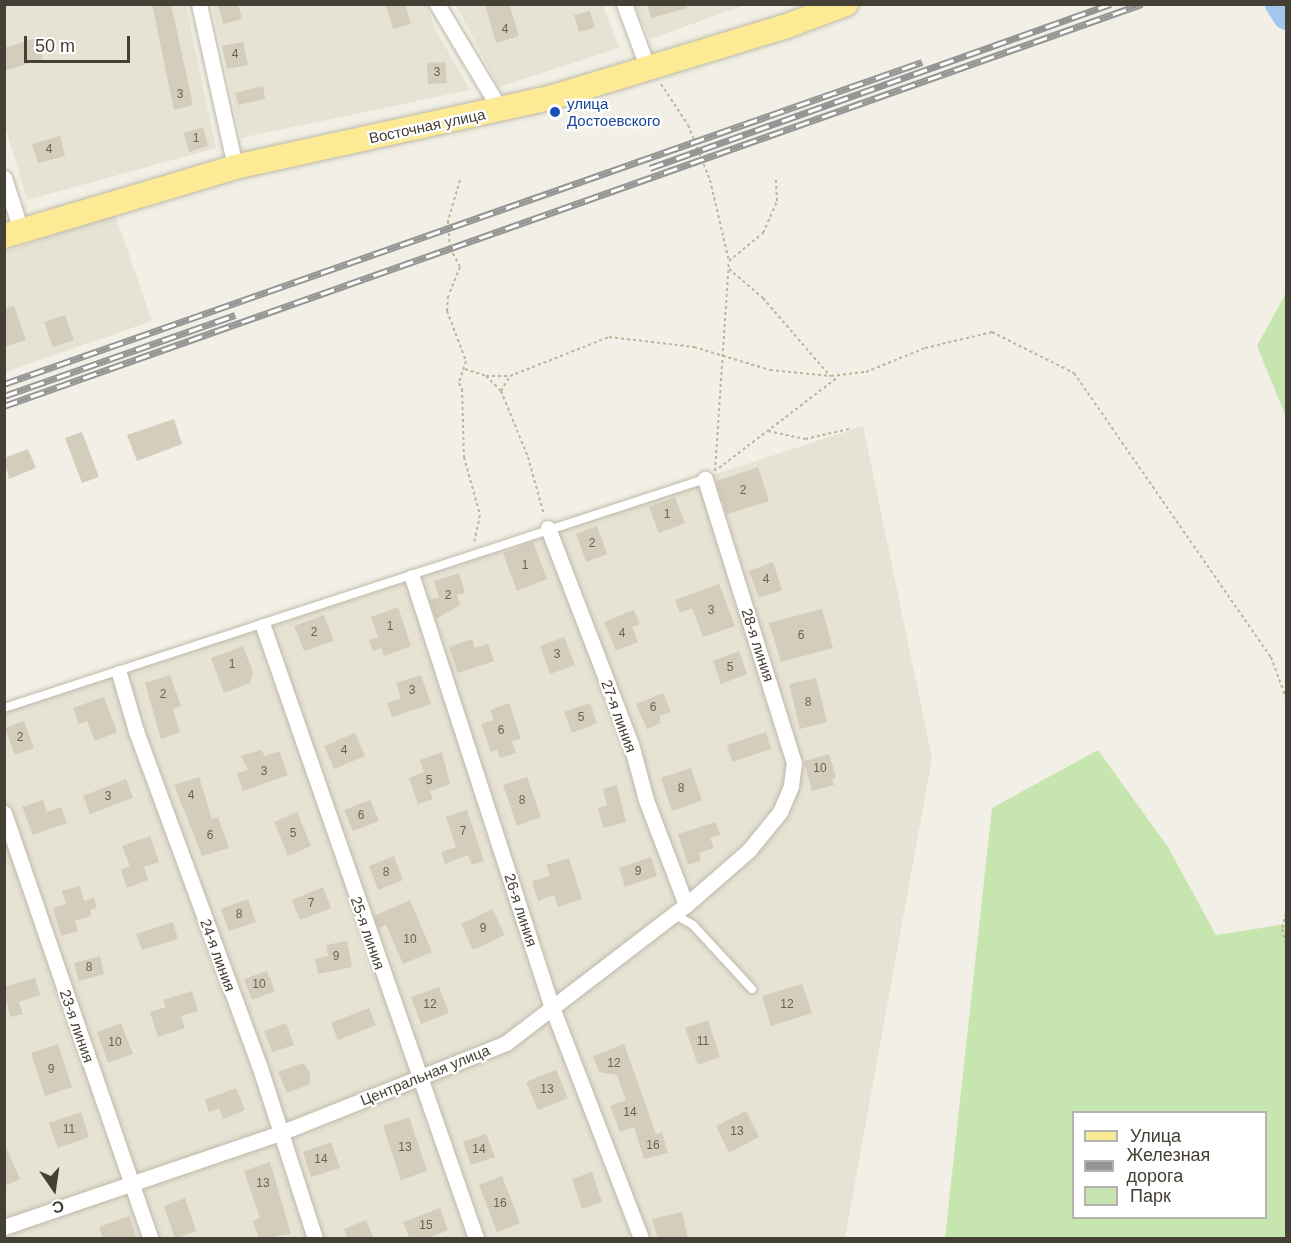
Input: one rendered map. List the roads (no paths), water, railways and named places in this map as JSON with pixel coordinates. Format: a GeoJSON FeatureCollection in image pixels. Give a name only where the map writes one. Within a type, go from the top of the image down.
{"type":"FeatureCollection","features":[{"type":"Feature","properties":{"kind":"main road","name":"Восточная улица"},"geometry":{"type":"LineString","coordinates":[[13,233],[235,167],[501,111],[648,69],[846,4]]}},
{"type":"Feature","properties":{"kind":"street"},"geometry":{"type":"LineString","coordinates":[[199,4],[235,167]]}},
{"type":"Feature","properties":{"kind":"street"},"geometry":{"type":"LineString","coordinates":[[437,4],[501,111]]}},
{"type":"Feature","properties":{"kind":"street"},"geometry":{"type":"LineString","coordinates":[[624,4],[648,69]]}},
{"type":"Feature","properties":{"kind":"street"},"geometry":{"type":"LineString","coordinates":[[4,178],[13,233]]}},
{"type":"Feature","properties":{"kind":"street","name":"28-я линия"},"geometry":{"type":"LineString","coordinates":[[705,479],[794,763],[791,786],[780,812]]}},
{"type":"Feature","properties":{"kind":"street","name":"27-я линия"},"geometry":{"type":"LineString","coordinates":[[548,528],[631,744],[680,910]]}},
{"type":"Feature","properties":{"kind":"street","name":"26-я линия"},"geometry":{"type":"LineString","coordinates":[[412,577],[553,1010],[641,1239]]}},
{"type":"Feature","properties":{"kind":"street","name":"25-я линия"},"geometry":{"type":"LineString","coordinates":[[263,626],[476,1239]]}},
{"type":"Feature","properties":{"kind":"street","name":"24-я линия"},"geometry":{"type":"LineString","coordinates":[[119,673],[315,1239]]}},
{"type":"Feature","properties":{"kind":"street","name":"Центральная улица"},"geometry":{"type":"LineString","coordinates":[[4,1227],[280,1133],[506,1043],[553,1010],[680,910],[749,850],[780,812]]}},
{"type":"Feature","properties":{"kind":"street","name":"23-я линия"},"geometry":{"type":"LineString","coordinates":[[4,813],[150,1239]]}},
{"type":"Feature","properties":{"kind":"lane"},"geometry":{"type":"LineString","coordinates":[[4,708],[263,626],[412,577],[468,554],[705,479]]}},
{"type":"Feature","properties":{"kind":"lane"},"geometry":{"type":"LineString","coordinates":[[680,910],[752,989]]}},
{"type":"Feature","properties":{"kind":"waterway"},"geometry":{"type":"LineString","coordinates":[[1278,4],[1286,17]]}},
{"type":"Feature","properties":{"kind":"railway"},"geometry":{"type":"LineString","coordinates":[[650,168],[1111,4]]}},
{"type":"Feature","properties":{"kind":"railway"},"geometry":{"type":"LineString","coordinates":[[4,406],[1142,4]]}},
{"type":"Feature","properties":{"kind":"railway"},"geometry":{"type":"LineString","coordinates":[[4,384],[922,62]]}},
{"type":"Feature","properties":{"kind":"railway"},"geometry":{"type":"LineString","coordinates":[[4,396],[235,315]]}},
{"type":"Feature","properties":{"kind":"place","name":"улица Достоевского"},"geometry":{"type":"Point","coordinates":[555,112]}}]}
